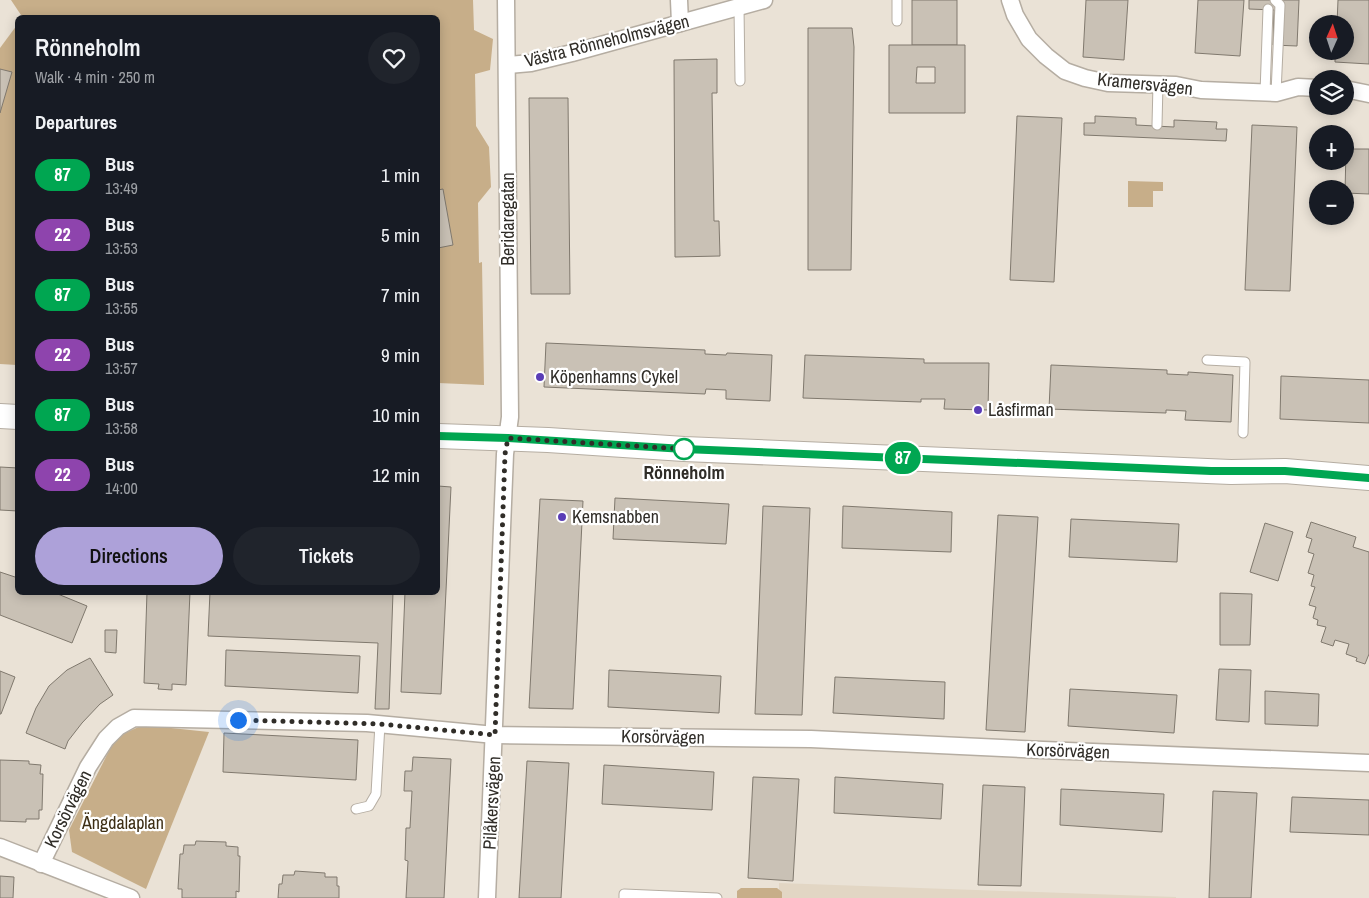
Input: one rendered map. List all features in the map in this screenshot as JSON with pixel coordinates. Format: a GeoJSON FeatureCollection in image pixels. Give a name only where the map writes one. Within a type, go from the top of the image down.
{"type":"FeatureCollection","features":[{"type":"Feature","properties":{"kind":"street","name":"Beridaregatan"},"geometry":{"type":"LineString","coordinates":[[506,0],[510,393],[508,438]]}},
{"type":"Feature","properties":{"kind":"street"},"geometry":{"type":"LineString","coordinates":[[679,0],[680,24]]}},
{"type":"Feature","properties":{"kind":"street","name":"Västra Rönneholmsvägen"},"geometry":{"type":"LineString","coordinates":[[508,65],[531,63],[764,0]]}},
{"type":"Feature","properties":{"kind":"street","name":"Kramersvägen"},"geometry":{"type":"LineString","coordinates":[[1010,0],[1015,15],[1029,39],[1065,71],[1086,78],[1108,83],[1176,85],[1201,90],[1270,93],[1309,88]]}},
{"type":"Feature","properties":{"kind":"street"},"geometry":{"type":"LineString","coordinates":[[1354,91],[1369,94]]}},
{"type":"Feature","properties":{"kind":"street"},"geometry":{"type":"LineString","coordinates":[[0,416],[15,417]]}},
{"type":"Feature","properties":{"kind":"street"},"geometry":{"type":"LineString","coordinates":[[440,436],[508,438],[794,454],[1231,472],[1285,471],[1369,478]]}},
{"type":"Feature","properties":{"kind":"street","name":"Pilåkersvägen"},"geometry":{"type":"LineString","coordinates":[[487,898],[505,454],[508,438]]}},
{"type":"Feature","properties":{"kind":"street","name":"Korsörvägen"},"geometry":{"type":"LineString","coordinates":[[41,864],[88,767],[112,733],[118,727],[134,718],[161,717],[380,724],[495,735],[811,739],[1369,763]]}},
{"type":"Feature","properties":{"kind":"street"},"geometry":{"type":"LineString","coordinates":[[0,847],[131,898]]}},
{"type":"Feature","properties":{"kind":"lane"},"geometry":{"type":"LineString","coordinates":[[897,0],[897,21]]}},
{"type":"Feature","properties":{"kind":"lane"},"geometry":{"type":"LineString","coordinates":[[1270,93],[1280,5],[1275,0]]}},
{"type":"Feature","properties":{"kind":"lane"},"geometry":{"type":"LineString","coordinates":[[739,7],[740,81]]}},
{"type":"Feature","properties":{"kind":"lane"},"geometry":{"type":"LineString","coordinates":[[1268,9],[1270,93]]}},
{"type":"Feature","properties":{"kind":"lane"},"geometry":{"type":"LineString","coordinates":[[1157,125],[1158,84]]}},
{"type":"Feature","properties":{"kind":"lane"},"geometry":{"type":"LineString","coordinates":[[1207,360],[1245,362],[1243,433]]}},
{"type":"Feature","properties":{"kind":"lane"},"geometry":{"type":"LineString","coordinates":[[356,810],[369,806],[376,794],[380,724]]}},
{"type":"Feature","properties":{"kind":"lane"},"geometry":{"type":"LineString","coordinates":[[624,898],[624,894],[717,898]]}},
{"type":"Feature","properties":{"kind":"shaded area"},"geometry":{"type":"Polygon","coordinates":[[[779,883],[1176,897],[1176,898],[779,898],[779,883]]]}},
{"type":"Feature","properties":{"kind":"green space"},"geometry":{"type":"Polygon","coordinates":[[[11,0],[473,0],[474,30],[493,39],[490,70],[475,74],[476,126],[489,147],[491,187],[478,203],[479,263],[482,262],[484,385],[440,383],[440,15],[21,15],[11,0]]]}},
{"type":"Feature","properties":{"kind":"green space"},"geometry":{"type":"Polygon","coordinates":[[[15,28],[15,365],[0,364],[0,48],[15,28]]]}},
{"type":"Feature","properties":{"kind":"green space"},"geometry":{"type":"Polygon","coordinates":[[[1128,181],[1163,182],[1163,191],[1153,191],[1153,207],[1128,207],[1128,181]]]}},
{"type":"Feature","properties":{"kind":"green space","name":"Ängdalaplan"},"geometry":{"type":"Polygon","coordinates":[[[143,725],[209,732],[146,889],[72,852],[69,830],[116,737],[143,725]]]}},
{"type":"Feature","properties":{"kind":"green space"},"geometry":{"type":"Polygon","coordinates":[[[741,888],[777,888],[782,892],[782,898],[737,898],[737,891],[741,888]]]}},
{"type":"Feature","properties":{"kind":"building"},"geometry":{"type":"Polygon","coordinates":[[[912,0],[957,0],[957,45],[912,45],[912,0]]]}},
{"type":"Feature","properties":{"kind":"building"},"geometry":{"type":"Polygon","coordinates":[[[1086,0],[1128,0],[1124,60],[1083,57],[1086,0]]]}},
{"type":"Feature","properties":{"kind":"building"},"geometry":{"type":"Polygon","coordinates":[[[1198,0],[1244,0],[1240,56],[1195,53],[1198,0]]]}},
{"type":"Feature","properties":{"kind":"building"},"geometry":{"type":"Polygon","coordinates":[[[1249,0],[1299,0],[1297,46],[1273,45],[1274,10],[1249,9],[1249,0]]]}},
{"type":"Feature","properties":{"kind":"building"},"geometry":{"type":"Polygon","coordinates":[[[1338,0],[1369,0],[1369,64],[1335,62],[1335,60],[1354,60],[1354,15],[1337,15],[1338,0]]]}},
{"type":"Feature","properties":{"kind":"building"},"geometry":{"type":"Polygon","coordinates":[[[808,28],[852,28],[854,47],[851,270],[808,270],[808,28]]]}},
{"type":"Feature","properties":{"kind":"building"},"geometry":{"type":"Polygon","coordinates":[[[889,45],[965,45],[965,113],[889,113],[889,45]],[[917,67],[916,83],[935,83],[935,67],[917,67]]]}},
{"type":"Feature","properties":{"kind":"building"},"geometry":{"type":"Polygon","coordinates":[[[717,59],[717,93],[712,93],[714,221],[719,221],[720,256],[675,257],[674,60],[717,59]]]}},
{"type":"Feature","properties":{"kind":"building"},"geometry":{"type":"Polygon","coordinates":[[[0,69],[12,72],[0,113],[0,69]]]}},
{"type":"Feature","properties":{"kind":"building"},"geometry":{"type":"Polygon","coordinates":[[[529,98],[568,98],[570,294],[531,294],[529,98]]]}},
{"type":"Feature","properties":{"kind":"building"},"geometry":{"type":"Polygon","coordinates":[[[1017,116],[1062,118],[1054,282],[1010,280],[1017,116]]]}},
{"type":"Feature","properties":{"kind":"building"},"geometry":{"type":"Polygon","coordinates":[[[1095,116],[1136,118],[1136,125],[1174,127],[1174,120],[1217,122],[1216,129],[1227,129],[1226,141],[1084,135],[1084,123],[1095,123],[1095,116]]]}},
{"type":"Feature","properties":{"kind":"building"},"geometry":{"type":"Polygon","coordinates":[[[1252,125],[1297,127],[1290,291],[1245,290],[1252,125]]]}},
{"type":"Feature","properties":{"kind":"building"},"geometry":{"type":"Polygon","coordinates":[[[1354,149],[1369,149],[1369,194],[1354,193],[1354,180],[1345,180],[1346,170],[1354,170],[1354,149]]]}},
{"type":"Feature","properties":{"kind":"building"},"geometry":{"type":"Polygon","coordinates":[[[443,189],[453,245],[440,248],[440,190],[443,189]]]}},
{"type":"Feature","properties":{"kind":"building"},"geometry":{"type":"Polygon","coordinates":[[[546,343],[705,350],[705,354],[772,355],[770,401],[726,399],[726,390],[706,389],[705,394],[544,387],[546,343]]]}},
{"type":"Feature","properties":{"kind":"building"},"geometry":{"type":"Polygon","coordinates":[[[805,355],[924,359],[924,363],[989,363],[988,410],[944,409],[945,399],[921,399],[921,402],[803,398],[805,355]]]}},
{"type":"Feature","properties":{"kind":"building"},"geometry":{"type":"Polygon","coordinates":[[[1051,365],[1167,370],[1167,374],[1188,375],[1188,372],[1233,375],[1231,422],[1185,420],[1186,411],[1166,410],[1166,413],[1049,409],[1051,365]]]}},
{"type":"Feature","properties":{"kind":"building"},"geometry":{"type":"Polygon","coordinates":[[[1281,376],[1369,380],[1369,423],[1280,419],[1281,376]]]}},
{"type":"Feature","properties":{"kind":"building"},"geometry":{"type":"Polygon","coordinates":[[[0,467],[15,468],[15,511],[0,510],[0,467]]]}},
{"type":"Feature","properties":{"kind":"building"},"geometry":{"type":"Polygon","coordinates":[[[440,486],[451,487],[441,694],[401,692],[405,595],[440,595],[440,486]]]}},
{"type":"Feature","properties":{"kind":"building"},"geometry":{"type":"Polygon","coordinates":[[[615,498],[729,504],[726,544],[613,539],[615,498]]]}},
{"type":"Feature","properties":{"kind":"building"},"geometry":{"type":"Polygon","coordinates":[[[540,499],[583,501],[573,709],[529,708],[540,499]]]}},
{"type":"Feature","properties":{"kind":"building"},"geometry":{"type":"Polygon","coordinates":[[[763,506],[810,508],[802,715],[755,714],[763,506]]]}},
{"type":"Feature","properties":{"kind":"building"},"geometry":{"type":"Polygon","coordinates":[[[843,506],[952,512],[951,552],[842,548],[843,506]]]}},
{"type":"Feature","properties":{"kind":"building"},"geometry":{"type":"Polygon","coordinates":[[[998,515],[1038,517],[1025,732],[986,730],[998,515]]]}},
{"type":"Feature","properties":{"kind":"building"},"geometry":{"type":"Polygon","coordinates":[[[1071,519],[1179,524],[1177,562],[1069,557],[1071,519]]]}},
{"type":"Feature","properties":{"kind":"building"},"geometry":{"type":"Polygon","coordinates":[[[1311,522],[1356,537],[1353,547],[1369,552],[1369,654],[1365,664],[1356,661],[1357,658],[1346,654],[1349,644],[1335,640],[1333,646],[1321,642],[1326,627],[1317,625],[1318,620],[1313,618],[1316,607],[1309,605],[1315,587],[1311,586],[1314,575],[1308,573],[1314,554],[1308,552],[1312,539],[1306,537],[1311,522]]]}},
{"type":"Feature","properties":{"kind":"building"},"geometry":{"type":"Polygon","coordinates":[[[1265,523],[1293,532],[1278,581],[1250,572],[1265,523]]]}},
{"type":"Feature","properties":{"kind":"building"},"geometry":{"type":"Polygon","coordinates":[[[0,572],[15,577],[15,595],[60,595],[87,606],[72,643],[0,615],[0,572]]]}},
{"type":"Feature","properties":{"kind":"building"},"geometry":{"type":"Polygon","coordinates":[[[1220,593],[1252,594],[1250,645],[1220,645],[1220,593]]]}},
{"type":"Feature","properties":{"kind":"building"},"geometry":{"type":"Polygon","coordinates":[[[147,595],[190,595],[186,685],[172,684],[172,690],[158,689],[159,684],[144,683],[147,595]]]}},
{"type":"Feature","properties":{"kind":"building"},"geometry":{"type":"Polygon","coordinates":[[[210,595],[393,595],[389,709],[375,709],[378,643],[208,636],[210,595]]]}},
{"type":"Feature","properties":{"kind":"building"},"geometry":{"type":"Polygon","coordinates":[[[105,630],[117,630],[116,653],[105,652],[105,630]]]}},
{"type":"Feature","properties":{"kind":"building"},"geometry":{"type":"Polygon","coordinates":[[[226,650],[360,656],[358,693],[225,686],[226,650]]]}},
{"type":"Feature","properties":{"kind":"building"},"geometry":{"type":"Polygon","coordinates":[[[90,658],[113,695],[100,704],[82,723],[68,741],[65,749],[26,733],[36,708],[49,686],[67,670],[90,658]]]}},
{"type":"Feature","properties":{"kind":"building"},"geometry":{"type":"Polygon","coordinates":[[[1219,669],[1251,670],[1249,722],[1216,720],[1219,669]]]}},
{"type":"Feature","properties":{"kind":"building"},"geometry":{"type":"Polygon","coordinates":[[[609,670],[721,676],[719,713],[608,707],[609,670]]]}},
{"type":"Feature","properties":{"kind":"building"},"geometry":{"type":"Polygon","coordinates":[[[0,671],[15,677],[1,714],[0,714],[0,671]]]}},
{"type":"Feature","properties":{"kind":"building"},"geometry":{"type":"Polygon","coordinates":[[[835,677],[945,682],[944,719],[833,713],[835,677]]]}},
{"type":"Feature","properties":{"kind":"building"},"geometry":{"type":"Polygon","coordinates":[[[1070,689],[1177,695],[1174,733],[1068,726],[1070,689]]]}},
{"type":"Feature","properties":{"kind":"building"},"geometry":{"type":"Polygon","coordinates":[[[1265,691],[1319,694],[1318,726],[1265,724],[1265,691]]]}},
{"type":"Feature","properties":{"kind":"building"},"geometry":{"type":"Polygon","coordinates":[[[224,733],[358,740],[356,780],[223,772],[224,733]]]}},
{"type":"Feature","properties":{"kind":"building"},"geometry":{"type":"Polygon","coordinates":[[[413,757],[451,759],[444,898],[406,898],[408,861],[405,860],[406,828],[410,828],[412,791],[404,791],[405,771],[412,771],[413,757]]]}},
{"type":"Feature","properties":{"kind":"building"},"geometry":{"type":"Polygon","coordinates":[[[0,760],[29,761],[29,764],[41,765],[40,774],[43,774],[42,810],[39,810],[39,819],[26,819],[26,822],[0,821],[0,760]]]}},
{"type":"Feature","properties":{"kind":"building"},"geometry":{"type":"Polygon","coordinates":[[[527,761],[569,763],[561,898],[519,898],[527,761]]]}},
{"type":"Feature","properties":{"kind":"building"},"geometry":{"type":"Polygon","coordinates":[[[604,765],[714,772],[712,810],[602,804],[604,765]]]}},
{"type":"Feature","properties":{"kind":"building"},"geometry":{"type":"Polygon","coordinates":[[[753,777],[799,779],[793,881],[748,878],[753,777]]]}},
{"type":"Feature","properties":{"kind":"building"},"geometry":{"type":"Polygon","coordinates":[[[835,777],[943,784],[941,819],[834,813],[835,777]]]}},
{"type":"Feature","properties":{"kind":"building"},"geometry":{"type":"Polygon","coordinates":[[[983,785],[1025,787],[1021,886],[978,885],[983,785]]]}},
{"type":"Feature","properties":{"kind":"building"},"geometry":{"type":"Polygon","coordinates":[[[1061,789],[1164,794],[1162,832],[1060,825],[1061,789]]]}},
{"type":"Feature","properties":{"kind":"building"},"geometry":{"type":"Polygon","coordinates":[[[1213,791],[1257,793],[1251,898],[1209,898],[1213,791]]]}},
{"type":"Feature","properties":{"kind":"building"},"geometry":{"type":"Polygon","coordinates":[[[1292,797],[1369,800],[1369,835],[1290,832],[1292,797]]]}},
{"type":"Feature","properties":{"kind":"building"},"geometry":{"type":"Polygon","coordinates":[[[196,841],[226,842],[226,846],[238,847],[238,856],[240,856],[239,892],[236,891],[236,898],[182,898],[182,889],[178,889],[180,854],[183,854],[184,845],[195,845],[196,841]]]}},
{"type":"Feature","properties":{"kind":"building"},"geometry":{"type":"Polygon","coordinates":[[[295,871],[325,873],[325,877],[337,877],[339,898],[278,898],[279,884],[282,884],[283,875],[294,875],[295,871]]]}},
{"type":"Feature","properties":{"kind":"building"},"geometry":{"type":"Polygon","coordinates":[[[0,876],[14,877],[13,898],[0,898],[0,876]]]}},
{"type":"Feature","properties":{"kind":"bus line","name":"87"},"geometry":{"type":"LineString","coordinates":[[440,436],[548,440],[684,449],[1231,472],[1285,471],[1369,478]]}},
{"type":"Feature","properties":{"kind":"place","name":"Köpenhamns Cykel"},"geometry":{"type":"Point","coordinates":[540,377]}},
{"type":"Feature","properties":{"kind":"place","name":"Låsfirman"},"geometry":{"type":"Point","coordinates":[978,410]}},
{"type":"Feature","properties":{"kind":"place","name":"Rönneholm"},"geometry":{"type":"Point","coordinates":[684,449]}},
{"type":"Feature","properties":{"kind":"place","name":"Kemsnabben"},"geometry":{"type":"Point","coordinates":[562,517]}},
{"type":"Feature","properties":{"kind":"route"},"geometry":{"type":"LineString","coordinates":[[238,720],[367,723],[495,735],[505,454],[508,438],[684,449]]}}]}
